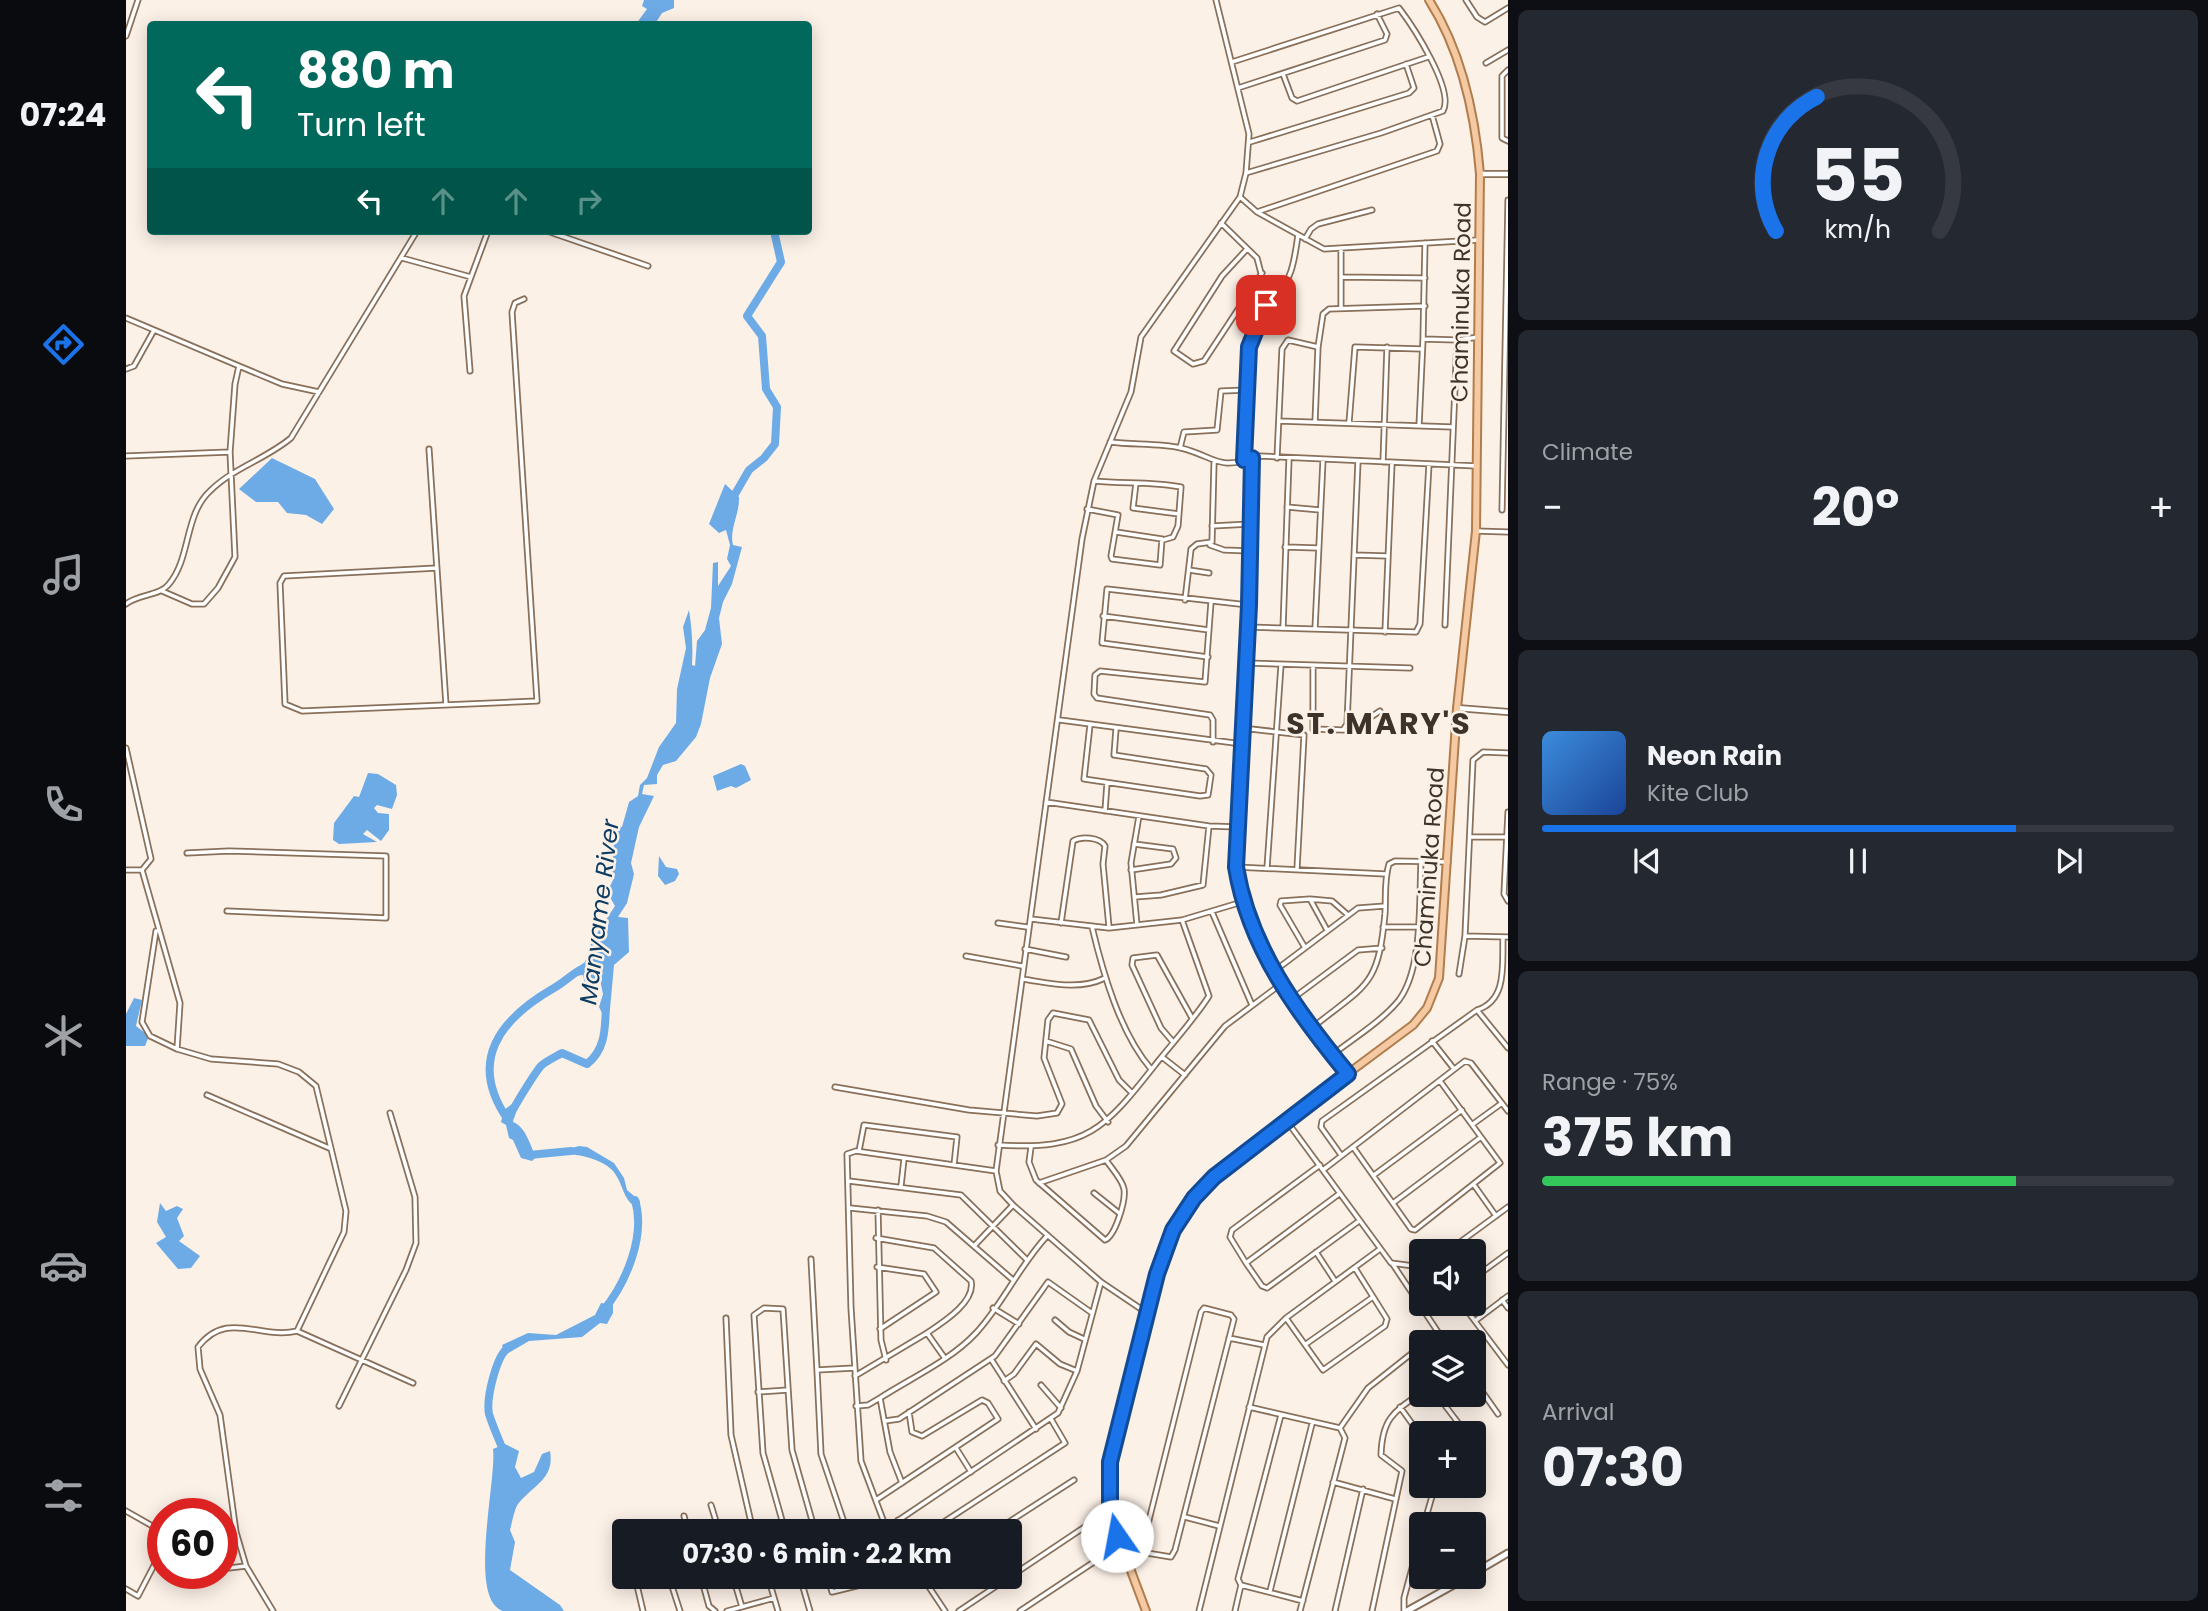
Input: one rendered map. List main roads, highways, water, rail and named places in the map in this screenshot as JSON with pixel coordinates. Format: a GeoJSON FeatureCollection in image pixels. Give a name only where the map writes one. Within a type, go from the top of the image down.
{"type":"FeatureCollection","features":[{"type":"Feature","properties":{"kind":"main road","name":"Chaminuka Road"},"geometry":{"type":"LineString","coordinates":[[1146,1611],[1110,1510],[1110,1462],[1164,1252],[1187,1206],[1240,1154],[1413,1025],[1433,998],[1441,966],[1457,708],[1476,531],[1480,174],[1475,126],[1463,76],[1452,46],[1429,0]]}},
{"type":"Feature","properties":{"kind":"main road"},"geometry":{"type":"LineString","coordinates":[[1486,1566],[1508,1553]]}},
{"type":"Feature","properties":{"kind":"main road"},"geometry":{"type":"LineString","coordinates":[[1405,1611],[1446,1589]]}},
{"type":"Feature","properties":{"kind":"water"},"geometry":{"type":"Polygon","coordinates":[[[644,0],[674,0],[674,8],[662,13],[657,21],[638,21],[647,9],[642,6],[644,0]]]}},
{"type":"Feature","properties":{"kind":"water"},"geometry":{"type":"Polygon","coordinates":[[[272,458],[315,479],[334,509],[322,524],[306,515],[287,513],[278,502],[256,502],[239,489],[272,458]]]}},
{"type":"Feature","properties":{"kind":"water"},"geometry":{"type":"Polygon","coordinates":[[[725,484],[739,497],[732,539],[733,545],[742,547],[719,618],[722,644],[710,678],[696,737],[676,761],[663,765],[657,775],[657,784],[644,785],[642,794],[654,796],[639,827],[631,863],[634,874],[627,903],[618,917],[628,918],[629,952],[614,965],[609,1013],[602,1013],[599,1007],[603,994],[600,980],[591,985],[585,984],[583,975],[574,976],[572,971],[585,962],[592,941],[615,906],[608,890],[615,874],[611,870],[617,827],[622,827],[629,802],[638,796],[640,785],[647,778],[659,747],[676,723],[677,689],[686,648],[683,627],[689,610],[692,665],[695,666],[697,641],[705,630],[711,608],[713,563],[718,562],[718,586],[731,566],[727,559],[730,545],[726,530],[719,533],[709,524],[725,484]]]}},
{"type":"Feature","properties":{"kind":"water"},"geometry":{"type":"Polygon","coordinates":[[[741,764],[745,766],[751,780],[736,788],[731,786],[717,791],[713,776],[741,764]]]}},
{"type":"Feature","properties":{"kind":"water"},"geometry":{"type":"Polygon","coordinates":[[[368,773],[378,774],[396,785],[397,795],[392,809],[377,805],[374,808],[378,813],[389,814],[389,830],[381,841],[367,830],[363,834],[377,842],[339,844],[333,840],[334,823],[354,796],[359,797],[368,773]]]}},
{"type":"Feature","properties":{"kind":"water"},"geometry":{"type":"Polygon","coordinates":[[[659,856],[666,867],[677,869],[679,874],[675,881],[665,885],[658,876],[659,856]]]}},
{"type":"Feature","properties":{"kind":"water"},"geometry":{"type":"Polygon","coordinates":[[[134,998],[142,1000],[136,1026],[149,1036],[145,1046],[126,1046],[126,1014],[134,998]]]}},
{"type":"Feature","properties":{"kind":"water"},"geometry":{"type":"Polygon","coordinates":[[[512,1104],[516,1105],[513,1122],[524,1132],[536,1157],[532,1161],[521,1158],[513,1140],[509,1138],[506,1125],[501,1122],[504,1110],[512,1104]]]}},
{"type":"Feature","properties":{"kind":"water"},"geometry":{"type":"Polygon","coordinates":[[[579,1146],[587,1147],[614,1163],[624,1178],[627,1190],[640,1201],[639,1208],[629,1201],[615,1174],[606,1165],[588,1158],[564,1155],[560,1151],[579,1146]]]}},
{"type":"Feature","properties":{"kind":"water"},"geometry":{"type":"Polygon","coordinates":[[[160,1203],[166,1211],[177,1206],[183,1209],[177,1218],[184,1236],[179,1241],[200,1256],[191,1268],[178,1269],[156,1243],[166,1237],[157,1222],[160,1203]]]}},
{"type":"Feature","properties":{"kind":"water"},"geometry":{"type":"Polygon","coordinates":[[[601,1303],[613,1305],[613,1313],[607,1324],[600,1323],[582,1337],[529,1341],[505,1355],[502,1345],[528,1333],[556,1335],[595,1315],[601,1303]]]}},
{"type":"Feature","properties":{"kind":"water"},"geometry":{"type":"Polygon","coordinates":[[[505,1444],[519,1451],[515,1467],[521,1478],[534,1472],[542,1454],[550,1451],[551,1461],[546,1475],[515,1510],[510,1530],[515,1542],[510,1570],[560,1605],[564,1611],[503,1611],[492,1602],[485,1563],[493,1449],[505,1444]]]}},
{"type":"Feature","properties":{"kind":"waterway","name":"Manyame River"},"geometry":{"type":"LineString","coordinates":[[731,501],[749,470],[764,458],[775,444],[777,407],[766,389],[762,336],[747,316],[781,262],[775,235]]}},
{"type":"Feature","properties":{"kind":"waterway"},"geometry":{"type":"LineString","coordinates":[[508,1120],[496,1099],[490,1079],[490,1060],[495,1044],[518,1013],[580,970]]}},
{"type":"Feature","properties":{"kind":"waterway","name":"Manyame River"},"geometry":{"type":"LineString","coordinates":[[511,1115],[544,1063],[562,1053],[587,1064],[593,1058],[603,1038],[606,1005]]}},
{"type":"Feature","properties":{"kind":"waterway","name":"Manyame River"},"geometry":{"type":"LineString","coordinates":[[526,1151],[529,1155],[571,1151]]}},
{"type":"Feature","properties":{"kind":"waterway","name":"Manyame River"},"geometry":{"type":"LineString","coordinates":[[603,1311],[619,1287],[632,1258],[638,1229],[635,1200]]}},
{"type":"Feature","properties":{"kind":"waterway","name":"Manyame River"},"geometry":{"type":"LineString","coordinates":[[505,1455],[488,1407],[496,1368],[509,1347]]}},
{"type":"Feature","properties":{"kind":"district","name":"ST. MARY'S"},"geometry":{"type":"Point","coordinates":[1379,723]}}]}
